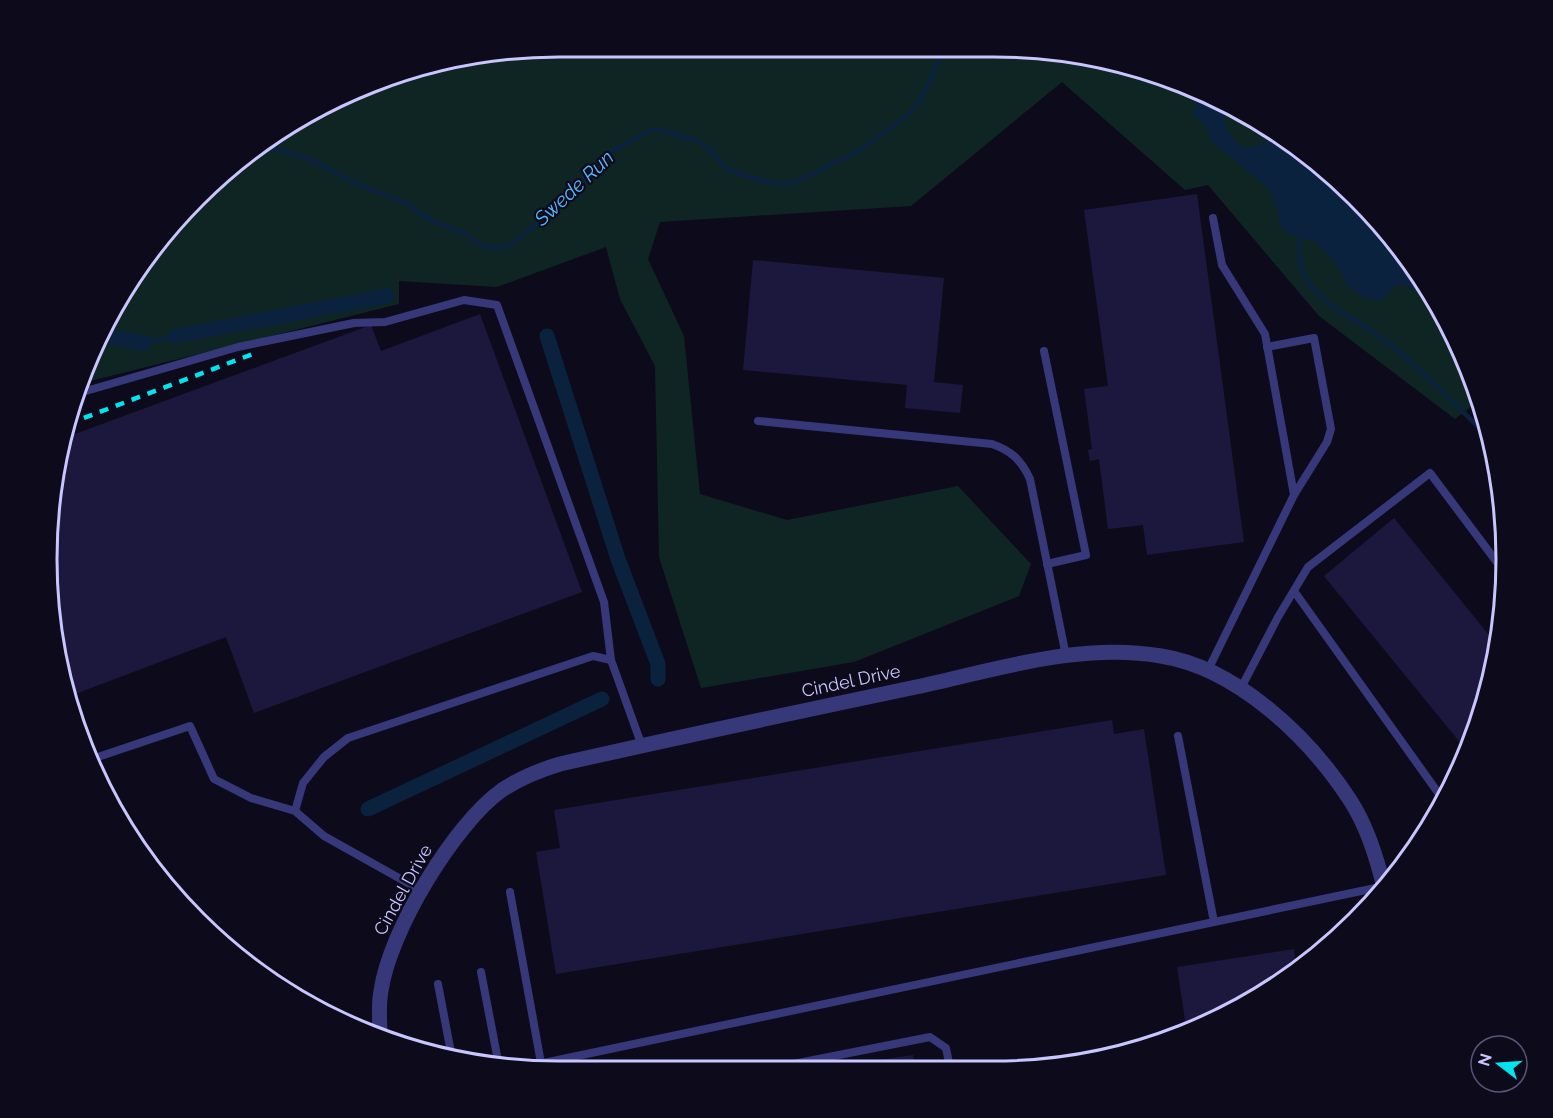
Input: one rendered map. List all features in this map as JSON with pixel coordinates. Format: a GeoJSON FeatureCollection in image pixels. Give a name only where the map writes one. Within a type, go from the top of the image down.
{"type":"FeatureCollection","features":[{"type":"Feature","properties":{"kind":"street","name":"Cindel Drive"},"geometry":{"type":"LineString","coordinates":[[380,1028],[381,990],[393,947],[422,891],[446,852],[471,818],[503,789],[540,770],[642,746],[1066,656],[1111,651],[1164,656],[1208,670],[1241,688],[1298,737],[1340,786],[1363,824],[1382,877]]}},
{"type":"Feature","properties":{"kind":"lane"},"geometry":{"type":"LineString","coordinates":[[1213,218],[1222,265],[1265,334],[1294,495]]}},
{"type":"Feature","properties":{"kind":"lane"},"geometry":{"type":"LineString","coordinates":[[87,391],[238,347],[354,323],[386,322],[464,300],[497,305],[604,602],[611,660],[642,746]]}},
{"type":"Feature","properties":{"kind":"lane"},"geometry":{"type":"LineString","coordinates":[[1208,670],[1294,495],[1327,442],[1330,429],[1314,338],[1267,347]]}},
{"type":"Feature","properties":{"kind":"lane"},"geometry":{"type":"LineString","coordinates":[[1044,351],[1086,555],[1047,564]]}},
{"type":"Feature","properties":{"kind":"lane"},"geometry":{"type":"LineString","coordinates":[[758,421],[993,444],[1007,449],[1022,462],[1030,479],[1066,656]]}},
{"type":"Feature","properties":{"kind":"lane"},"geometry":{"type":"LineString","coordinates":[[1241,688],[1308,567],[1430,473],[1496,561]]}},
{"type":"Feature","properties":{"kind":"lane"},"geometry":{"type":"LineString","coordinates":[[1294,591],[1438,793]]}},
{"type":"Feature","properties":{"kind":"lane"},"geometry":{"type":"LineString","coordinates":[[295,811],[303,783],[324,758],[348,738],[593,656],[611,660]]}},
{"type":"Feature","properties":{"kind":"lane"},"geometry":{"type":"LineString","coordinates":[[98,757],[190,726],[214,779],[251,798],[295,811],[324,836],[422,891]]}},
{"type":"Feature","properties":{"kind":"lane"},"geometry":{"type":"LineString","coordinates":[[1178,736],[1214,922]]}},
{"type":"Feature","properties":{"kind":"lane"},"geometry":{"type":"LineString","coordinates":[[552,1061],[1371,890]]}},
{"type":"Feature","properties":{"kind":"lane"},"geometry":{"type":"LineString","coordinates":[[510,892],[541,1060]]}},
{"type":"Feature","properties":{"kind":"lane"},"geometry":{"type":"LineString","coordinates":[[480,972],[498,1057]]}},
{"type":"Feature","properties":{"kind":"lane"},"geometry":{"type":"LineString","coordinates":[[438,984],[450,1049]]}},
{"type":"Feature","properties":{"kind":"lane"},"geometry":{"type":"LineString","coordinates":[[808,1061],[930,1037],[946,1048],[949,1061]]}},
{"type":"Feature","properties":{"kind":"green space"},"geometry":{"type":"Polygon","coordinates":[[[994,57],[1060,61],[1124,74],[1155,84],[1186,95],[1245,124],[1300,161],[1349,204],[1392,253],[1411,280],[1444,337],[1458,367],[1472,406],[1455,419],[1319,316],[1208,185],[1185,190],[1062,82],[911,206],[660,222],[648,259],[684,336],[700,494],[787,520],[958,486],[1031,564],[1019,596],[854,662],[701,688],[659,557],[655,366],[620,299],[606,247],[497,287],[399,281],[399,304],[90,381],[109,337],[142,280],[161,253],[204,204],[253,161],[280,142],[308,124],[367,95],[429,74],[493,61],[526,58],[994,57]]]}},
{"type":"Feature","properties":{"kind":"water"},"geometry":{"type":"Polygon","coordinates":[[[1195,99],[1224,113],[1225,126],[1238,145],[1253,148],[1268,139],[1300,161],[1349,204],[1371,228],[1392,253],[1418,290],[1405,285],[1398,285],[1380,301],[1363,297],[1349,287],[1334,261],[1315,242],[1287,233],[1282,228],[1273,197],[1265,185],[1211,141],[1205,126],[1193,114],[1196,108],[1195,99]]]}},
{"type":"Feature","properties":{"kind":"building"},"geometry":{"type":"Polygon","coordinates":[[[1197,194],[1244,542],[1147,555],[1143,525],[1108,529],[1099,459],[1090,461],[1088,450],[1092,449],[1084,389],[1108,386],[1084,210],[1197,194]]]}},
{"type":"Feature","properties":{"kind":"building"},"geometry":{"type":"Polygon","coordinates":[[[753,260],[944,278],[934,382],[963,385],[960,413],[905,408],[907,385],[743,370],[753,260]]]}},
{"type":"Feature","properties":{"kind":"building"},"geometry":{"type":"Polygon","coordinates":[[[480,314],[582,592],[254,713],[226,637],[76,694],[61,625],[57,559],[61,493],[73,435],[371,325],[381,351],[480,314]]]}},
{"type":"Feature","properties":{"kind":"building"},"geometry":{"type":"Polygon","coordinates":[[[1394,518],[1490,636],[1479,689],[1461,743],[1324,576],[1394,518]]]}},
{"type":"Feature","properties":{"kind":"building"},"geometry":{"type":"Polygon","coordinates":[[[1112,720],[1114,734],[1144,729],[1166,875],[556,974],[536,852],[560,848],[554,810],[1112,720]]]}},
{"type":"Feature","properties":{"kind":"building"},"geometry":{"type":"Polygon","coordinates":[[[1294,949],[1295,960],[1245,994],[1186,1023],[1177,967],[1294,949]]]}},
{"type":"Feature","properties":{"kind":"building"},"geometry":{"type":"Polygon","coordinates":[[[913,1055],[914,1061],[874,1061],[913,1055]]]}},
{"type":"Feature","properties":{"kind":"waterway","name":"Swede Run"},"geometry":{"type":"LineString","coordinates":[[271,148],[307,158],[359,185],[409,204],[435,222],[464,233],[481,245],[495,248],[507,246],[520,238],[574,190],[606,154],[651,130],[661,130],[698,141],[713,153],[725,168],[751,178],[779,184],[796,182],[864,148],[907,115],[920,101],[941,57]]}},
{"type":"Feature","properties":{"kind":"waterway"},"geometry":{"type":"LineString","coordinates":[[1300,235],[1301,266],[1309,283],[1317,292],[1338,310],[1396,349],[1478,426]]}},
{"type":"Feature","properties":{"kind":"waterway"},"geometry":{"type":"LineString","coordinates":[[176,336],[387,296]]}},
{"type":"Feature","properties":{"kind":"waterway"},"geometry":{"type":"LineString","coordinates":[[144,343],[176,336]]}},
{"type":"Feature","properties":{"kind":"waterway"},"geometry":{"type":"LineString","coordinates":[[547,336],[618,559],[658,664],[658,679]]}},
{"type":"Feature","properties":{"kind":"waterway"},"geometry":{"type":"LineString","coordinates":[[109,337],[144,343]]}},
{"type":"Feature","properties":{"kind":"waterway"},"geometry":{"type":"LineString","coordinates":[[368,809],[602,699]]}},
{"type":"Feature","properties":{"kind":"railway"},"geometry":{"type":"LineString","coordinates":[[77,421],[258,352]]}}]}
